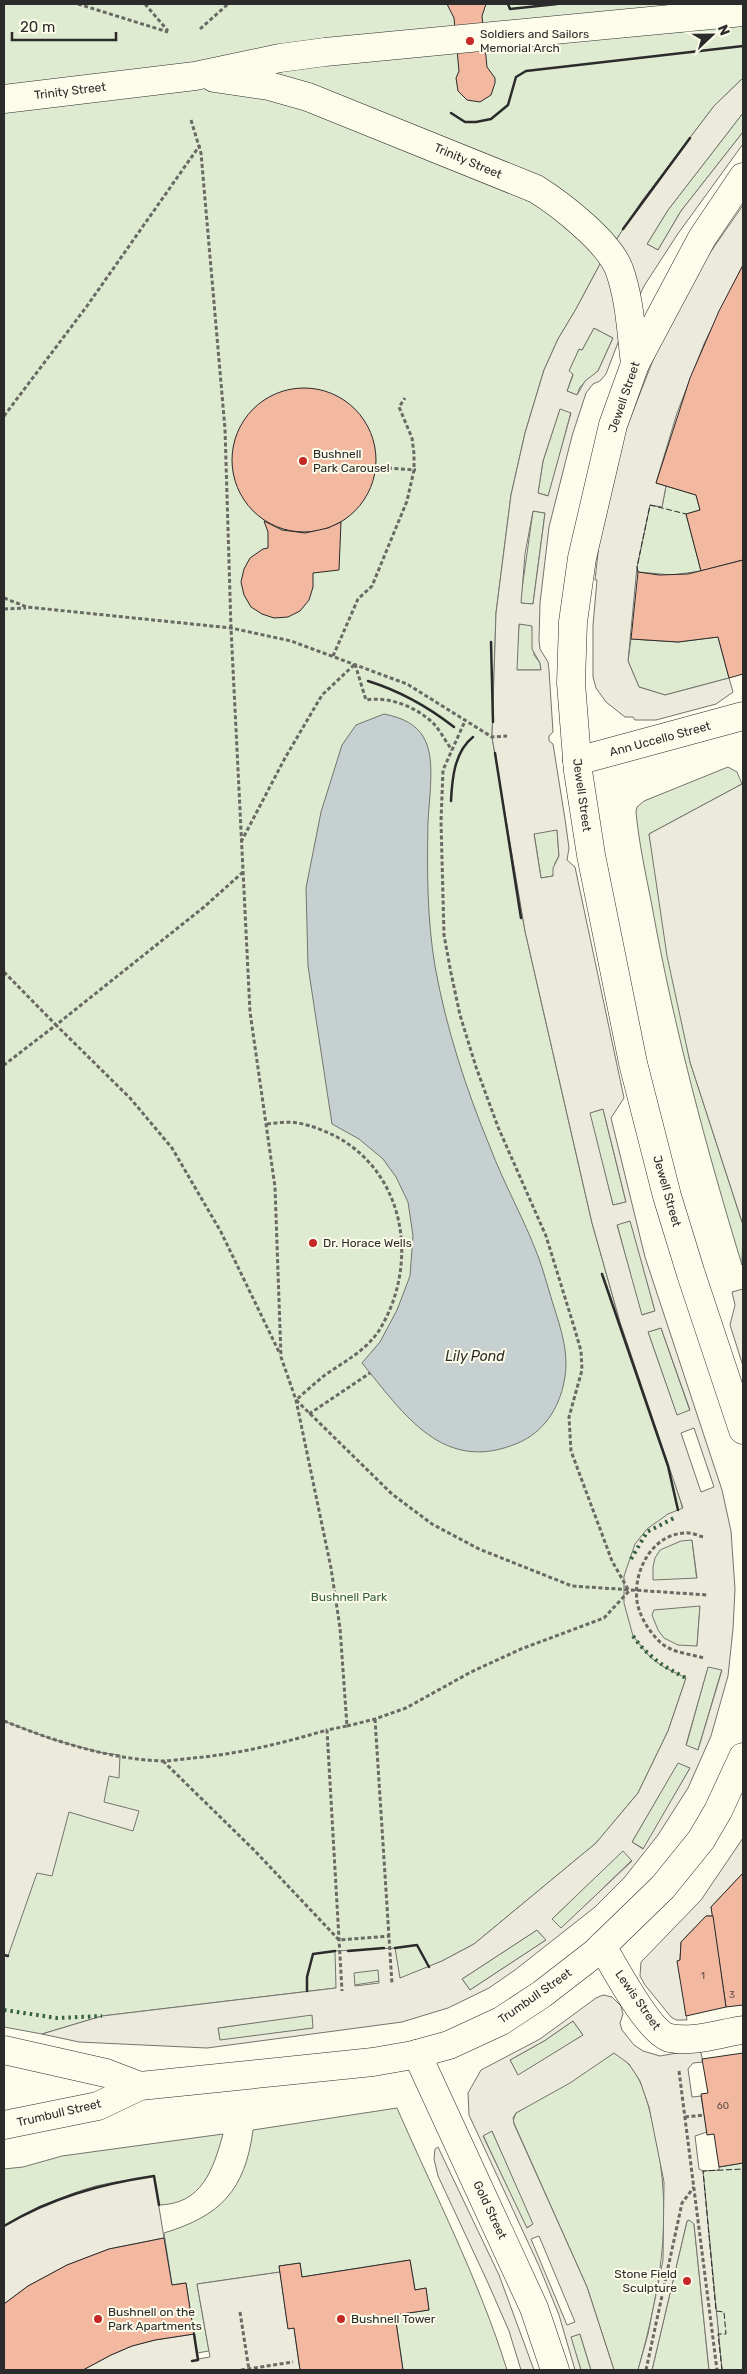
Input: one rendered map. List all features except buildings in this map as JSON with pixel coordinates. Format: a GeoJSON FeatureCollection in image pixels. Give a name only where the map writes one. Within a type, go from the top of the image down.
{"type":"FeatureCollection","features":[{"type":"Feature","properties":{"kind":"main road","name":"Trinity Street"},"geometry":{"type":"LineString","coordinates":[[4,99],[196,76],[280,58],[325,52],[743,12]]}},
{"type":"Feature","properties":{"kind":"main road","name":"Trinity Street"},"geometry":{"type":"LineString","coordinates":[[196,76],[270,86],[308,97],[536,190],[561,205],[603,246],[618,267],[626,293],[635,364]]}},
{"type":"Feature","properties":{"kind":"main road","name":"Jewell Street"},"geometry":{"type":"LineString","coordinates":[[743,177],[702,238],[635,364],[614,425],[582,558],[573,622],[571,664],[577,761],[589,847],[608,949],[642,1102],[691,1274],[743,1430]]}},
{"type":"Feature","properties":{"kind":"main road","name":"Ann Uccello Street"},"geometry":{"type":"LineString","coordinates":[[577,761],[743,716]]}},
{"type":"Feature","properties":{"kind":"main road","name":"Trumbull Street"},"geometry":{"type":"LineString","coordinates":[[4,2125],[98,2106],[140,2086],[373,2062],[417,2054],[449,2045],[501,2021],[542,1994],[602,1946],[642,1910],[686,1859],[718,1811],[743,1758]]}},
{"type":"Feature","properties":{"kind":"main road","name":"Lewis Street"},"geometry":{"type":"LineString","coordinates":[[602,1946],[641,2009],[662,2034],[668,2038],[681,2039],[743,2030]]}},
{"type":"Feature","properties":{"kind":"main road","name":"Trumbull Street"},"geometry":{"type":"LineString","coordinates":[[4,2050],[106,2073],[140,2086]]}},
{"type":"Feature","properties":{"kind":"main road","name":"Gold Street"},"geometry":{"type":"LineString","coordinates":[[417,2054],[534,2308],[555,2370]]}},
{"type":"Feature","properties":{"kind":"path"},"geometry":{"type":"LineString","coordinates":[[78,4],[168,32],[145,4]]}},
{"type":"Feature","properties":{"kind":"path"},"geometry":{"type":"LineString","coordinates":[[200,29],[228,4]]}},
{"type":"Feature","properties":{"kind":"path"},"geometry":{"type":"LineString","coordinates":[[191,120],[200,144],[225,429],[230,628],[250,1012],[275,1187],[281,1357]]}},
{"type":"Feature","properties":{"kind":"path"},"geometry":{"type":"LineString","coordinates":[[4,416],[87,306],[200,144]]}},
{"type":"Feature","properties":{"kind":"path"},"geometry":{"type":"LineString","coordinates":[[333,656],[358,599],[372,586],[407,501],[415,470],[412,438],[399,407],[405,398]]}},
{"type":"Feature","properties":{"kind":"path"},"geometry":{"type":"LineString","coordinates":[[375,467],[415,470]]}},
{"type":"Feature","properties":{"kind":"path"},"geometry":{"type":"LineString","coordinates":[[4,598],[27,608]]}},
{"type":"Feature","properties":{"kind":"path"},"geometry":{"type":"LineString","coordinates":[[4,609],[27,608],[230,628],[291,641],[407,684],[492,736],[508,736]]}},
{"type":"Feature","properties":{"kind":"path"},"geometry":{"type":"LineString","coordinates":[[241,842],[285,758],[322,695],[355,664]]}},
{"type":"Feature","properties":{"kind":"path"},"geometry":{"type":"LineString","coordinates":[[355,664],[366,700],[384,698],[394,700],[420,714],[434,724],[452,750]]}},
{"type":"Feature","properties":{"kind":"path"},"geometry":{"type":"LineString","coordinates":[[465,721],[443,770],[441,821],[444,935],[458,1007],[498,1127],[546,1236],[575,1330],[581,1352],[582,1370],[569,1417],[571,1451],[612,1561],[629,1591]]}},
{"type":"Feature","properties":{"kind":"path"},"geometry":{"type":"LineString","coordinates":[[4,1066],[204,907],[243,872]]}},
{"type":"Feature","properties":{"kind":"path"},"geometry":{"type":"LineString","coordinates":[[4,972],[130,1098],[172,1148],[221,1232],[281,1357],[296,1400],[338,1611],[347,1726]]}},
{"type":"Feature","properties":{"kind":"path"},"geometry":{"type":"LineString","coordinates":[[267,1124],[297,1123],[325,1131],[353,1146],[367,1158],[377,1172],[392,1199],[400,1219],[401,1264],[398,1287],[379,1330],[364,1349],[325,1375],[296,1400]]}},
{"type":"Feature","properties":{"kind":"path"},"geometry":{"type":"LineString","coordinates":[[310,1414],[370,1373]]}},
{"type":"Feature","properties":{"kind":"path"},"geometry":{"type":"LineString","coordinates":[[296,1400],[392,1494],[440,1528],[479,1549],[555,1581],[572,1586],[708,1595]]}},
{"type":"Feature","properties":{"kind":"path"},"geometry":{"type":"LineString","coordinates":[[703,1537],[684,1533],[661,1540],[645,1558],[639,1577],[636,1600],[640,1613],[662,1644],[672,1650],[704,1658]]}},
{"type":"Feature","properties":{"kind":"path"},"geometry":{"type":"LineString","coordinates":[[4,1721],[51,1740],[104,1753],[163,1761],[223,1755],[275,1745],[375,1719],[406,1708],[471,1672],[522,1649],[604,1618],[629,1591]]}},
{"type":"Feature","properties":{"kind":"path"},"geometry":{"type":"LineString","coordinates":[[375,1719],[392,1984]]}},
{"type":"Feature","properties":{"kind":"path"},"geometry":{"type":"LineString","coordinates":[[327,1730],[342,1991]]}},
{"type":"Feature","properties":{"kind":"path"},"geometry":{"type":"LineString","coordinates":[[163,1761],[255,1851],[339,1940]]}},
{"type":"Feature","properties":{"kind":"path"},"geometry":{"type":"LineString","coordinates":[[339,1940],[390,1936]]}},
{"type":"Feature","properties":{"kind":"path"},"geometry":{"type":"LineString","coordinates":[[678,2062],[717,2370]]}},
{"type":"Feature","properties":{"kind":"path"},"geometry":{"type":"LineString","coordinates":[[685,2117],[704,2114]]}},
{"type":"Feature","properties":{"kind":"path"},"geometry":{"type":"LineString","coordinates":[[646,2370],[682,2202],[694,2187]]}},
{"type":"Feature","properties":{"kind":"path"},"geometry":{"type":"LineString","coordinates":[[240,2312],[249,2370]]}},
{"type":"Feature","properties":{"kind":"path"},"geometry":{"type":"LineString","coordinates":[[241,2370],[293,2362]]}},
{"type":"Feature","properties":{"kind":"green space","name":"Bushnell Park"},"geometry":{"type":"Polygon","coordinates":[[[4,4],[743,4],[743,78],[714,106],[642,201],[600,264],[558,339],[544,370],[525,433],[511,495],[496,613],[492,737],[525,931],[592,1223],[620,1322],[670,1466],[692,1540],[700,1606],[697,1646],[668,1731],[638,1793],[596,1843],[474,1944],[442,1961],[405,1977],[336,1988],[102,2016],[42,2034],[4,2027],[4,4]]]}},
{"type":"Feature","properties":{"kind":"green space"},"geometry":{"type":"Polygon","coordinates":[[[743,113],[743,132],[681,211],[658,250],[647,244],[668,210],[743,113]]]}},
{"type":"Feature","properties":{"kind":"green space"},"geometry":{"type":"Polygon","coordinates":[[[594,328],[613,338],[598,371],[580,387],[577,395],[567,391],[573,375],[568,372],[579,349],[582,350],[594,328]]]}},
{"type":"Feature","properties":{"kind":"green space"},"geometry":{"type":"Polygon","coordinates":[[[560,408],[571,412],[549,496],[538,493],[543,461],[560,408]]]}},
{"type":"Feature","properties":{"kind":"green space"},"geometry":{"type":"Polygon","coordinates":[[[666,486],[696,495],[700,510],[686,514],[701,571],[672,575],[638,572],[637,567],[650,505],[662,507],[666,486]]]}},
{"type":"Feature","properties":{"kind":"green space"},"geometry":{"type":"Polygon","coordinates":[[[533,511],[545,513],[533,604],[520,603],[533,511]]]}},
{"type":"Feature","properties":{"kind":"green space"},"geometry":{"type":"Polygon","coordinates":[[[519,624],[532,625],[534,655],[540,663],[541,670],[516,670],[519,624]]]}},
{"type":"Feature","properties":{"kind":"green space"},"geometry":{"type":"Polygon","coordinates":[[[718,637],[729,678],[665,695],[639,687],[628,661],[631,639],[678,642],[718,637]]]}},
{"type":"Feature","properties":{"kind":"green space"},"geometry":{"type":"Polygon","coordinates":[[[728,767],[737,772],[742,784],[649,834],[690,1062],[743,1225],[742,1265],[704,1132],[670,997],[643,859],[636,812],[637,807],[644,801],[728,767]]]}},
{"type":"Feature","properties":{"kind":"green space"},"geometry":{"type":"Polygon","coordinates":[[[557,829],[559,856],[555,863],[553,876],[541,878],[534,833],[557,829]]]}},
{"type":"Feature","properties":{"kind":"green space"},"geometry":{"type":"Polygon","coordinates":[[[603,1109],[626,1202],[613,1205],[589,1113],[603,1109]]]}},
{"type":"Feature","properties":{"kind":"green space"},"geometry":{"type":"Polygon","coordinates":[[[631,1221],[655,1311],[641,1315],[617,1224],[631,1221]]]}},
{"type":"Feature","properties":{"kind":"green space"},"geometry":{"type":"Polygon","coordinates":[[[661,1328],[690,1411],[677,1416],[648,1332],[661,1328]]]}},
{"type":"Feature","properties":{"kind":"green space"},"geometry":{"type":"Polygon","coordinates":[[[708,1666],[722,1669],[698,1750],[686,1746],[708,1666]]]}},
{"type":"Feature","properties":{"kind":"green space"},"geometry":{"type":"Polygon","coordinates":[[[678,1762],[690,1768],[644,1849],[632,1842],[678,1762]]]}},
{"type":"Feature","properties":{"kind":"green space"},"geometry":{"type":"Polygon","coordinates":[[[623,1850],[632,1860],[561,1929],[552,1919],[623,1850]]]}},
{"type":"Feature","properties":{"kind":"green space"},"geometry":{"type":"Polygon","coordinates":[[[537,1930],[546,1940],[470,1990],[462,1979],[537,1930]]]}},
{"type":"Feature","properties":{"kind":"green space"},"geometry":{"type":"Polygon","coordinates":[[[312,2014],[314,2028],[220,2041],[218,2028],[312,2014]]]}},
{"type":"Feature","properties":{"kind":"green space"},"geometry":{"type":"Polygon","coordinates":[[[573,2021],[583,2035],[518,2076],[510,2060],[544,2041],[573,2021]]]}},
{"type":"Feature","properties":{"kind":"green space"},"geometry":{"type":"Polygon","coordinates":[[[614,2053],[622,2058],[634,2071],[642,2086],[658,2146],[662,2179],[663,2242],[654,2305],[638,2370],[614,2370],[587,2287],[513,2121],[516,2113],[614,2053]]]}},
{"type":"Feature","properties":{"kind":"green space"},"geometry":{"type":"Polygon","coordinates":[[[397,2108],[470,2270],[507,2370],[403,2370],[395,2315],[429,2310],[426,2288],[415,2290],[410,2260],[302,2277],[300,2263],[279,2266],[280,2272],[197,2284],[209,2351],[197,2353],[186,2283],[172,2285],[164,2233],[200,2218],[215,2209],[227,2198],[244,2169],[253,2130],[397,2108]]]}},
{"type":"Feature","properties":{"kind":"green space"},"geometry":{"type":"Polygon","coordinates":[[[492,2131],[534,2224],[526,2228],[483,2135],[492,2131]]]}},
{"type":"Feature","properties":{"kind":"green space"},"geometry":{"type":"Polygon","coordinates":[[[223,2134],[210,2172],[196,2192],[186,2199],[159,2205],[154,2176],[96,2186],[72,2194],[49,2203],[4,2226],[4,2169],[23,2167],[62,2156],[223,2134]]]}},
{"type":"Feature","properties":{"kind":"green space"},"geometry":{"type":"Polygon","coordinates":[[[743,2163],[743,2370],[722,2370],[703,2171],[719,2170],[719,2167],[743,2163]]]}},
{"type":"Feature","properties":{"kind":"green space","name":"Stone Field Sculpture"},"geometry":{"type":"Polygon","coordinates":[[[691,2220],[694,2224],[709,2370],[652,2370],[687,2221],[691,2220]]]}},
{"type":"Feature","properties":{"kind":"green space"},"geometry":{"type":"Polygon","coordinates":[[[580,2334],[591,2370],[581,2370],[570,2337],[580,2334]]]}},
{"type":"Feature","properties":{"kind":"shaded area"},"geometry":{"type":"Polygon","coordinates":[[[743,78],[743,113],[668,210],[647,244],[658,250],[681,211],[743,132],[743,144],[677,235],[644,286],[619,340],[606,374],[600,381],[593,384],[586,393],[572,436],[549,527],[540,603],[539,640],[540,649],[548,662],[553,732],[549,736],[549,741],[553,744],[565,819],[569,848],[567,860],[575,867],[624,1098],[611,1118],[645,1257],[722,1490],[731,1531],[735,1589],[733,1629],[728,1676],[711,1736],[688,1788],[658,1835],[624,1878],[595,1907],[515,1970],[489,1988],[448,2008],[402,2022],[207,2048],[79,2042],[42,2034],[102,2016],[336,1988],[335,1951],[395,1948],[400,1978],[442,1961],[474,1944],[596,1843],[638,1793],[668,1731],[686,1678],[662,1666],[650,1657],[633,1636],[624,1603],[624,1576],[635,1544],[647,1529],[668,1514],[683,1508],[620,1322],[592,1223],[525,931],[492,737],[496,613],[511,495],[525,433],[544,370],[558,339],[600,264],[642,201],[714,106],[743,78]],[[594,328],[582,350],[579,349],[569,371],[573,374],[567,391],[577,395],[585,381],[598,371],[613,338],[594,328]],[[560,409],[543,461],[538,493],[548,496],[571,413],[560,409]],[[533,511],[525,554],[521,603],[533,604],[545,513],[533,511]],[[519,624],[517,670],[541,670],[540,663],[532,649],[532,626],[519,624]],[[557,830],[534,834],[541,878],[553,876],[553,868],[559,856],[557,830]],[[603,1109],[590,1113],[613,1205],[626,1202],[603,1109]],[[630,1221],[617,1225],[642,1315],[655,1311],[630,1221]],[[661,1328],[648,1332],[677,1415],[690,1410],[661,1328]],[[694,1428],[681,1433],[701,1492],[714,1487],[694,1428]],[[692,1540],[681,1541],[660,1550],[655,1558],[653,1580],[697,1578],[692,1540]],[[700,1606],[654,1610],[652,1615],[658,1630],[664,1638],[678,1645],[697,1646],[700,1606]],[[708,1667],[686,1745],[698,1750],[722,1670],[708,1667]],[[678,1763],[632,1842],[643,1849],[690,1768],[678,1763]],[[623,1851],[552,1919],[561,1928],[632,1861],[623,1851]],[[537,1930],[462,1979],[470,1990],[546,1940],[537,1930]],[[378,1970],[354,1973],[355,1986],[379,1983],[378,1970]],[[312,2015],[218,2028],[220,2040],[313,2028],[312,2015]]]}},
{"type":"Feature","properties":{"kind":"shaded area"},"geometry":{"type":"Polygon","coordinates":[[[743,205],[743,265],[704,344],[677,413],[656,483],[666,486],[662,507],[650,505],[637,567],[628,661],[639,687],[665,695],[729,678],[733,692],[716,704],[656,720],[635,720],[633,717],[625,717],[606,702],[596,688],[593,677],[593,625],[597,580],[595,580],[599,544],[626,429],[657,350],[705,260],[743,205]]]}},
{"type":"Feature","properties":{"kind":"shaded area"},"geometry":{"type":"Polygon","coordinates":[[[742,784],[743,1225],[690,1062],[667,956],[649,834],[742,784]]]}},
{"type":"Feature","properties":{"kind":"shaded area"},"geometry":{"type":"Polygon","coordinates":[[[743,1289],[743,1366],[730,1325],[735,1305],[732,1292],[743,1289]]]}},
{"type":"Feature","properties":{"kind":"shaded area"},"geometry":{"type":"Polygon","coordinates":[[[4,1721],[51,1739],[103,1753],[120,1755],[119,1778],[109,1776],[104,1802],[139,1811],[133,1831],[69,1812],[52,1876],[37,1873],[8,1956],[4,1955],[4,1721]]]}},
{"type":"Feature","properties":{"kind":"shaded area"},"geometry":{"type":"Polygon","coordinates":[[[743,1838],[743,1873],[711,1907],[713,1916],[706,1916],[681,1942],[680,1960],[678,1961],[687,2020],[676,2020],[671,2017],[645,1985],[640,1976],[641,1962],[701,1900],[743,1838]]]}},
{"type":"Feature","properties":{"kind":"shaded area"},"geometry":{"type":"Polygon","coordinates":[[[603,1995],[612,1997],[621,2006],[623,2014],[620,2023],[622,2030],[634,2045],[643,2051],[660,2056],[700,2049],[703,2062],[693,2063],[688,2069],[692,2097],[701,2096],[707,2132],[695,2136],[699,2169],[703,2171],[722,2370],[709,2370],[694,2224],[689,2220],[687,2221],[652,2370],[638,2370],[648,2334],[663,2260],[664,2182],[649,2107],[640,2081],[629,2064],[614,2053],[570,2083],[516,2113],[513,2118],[587,2287],[614,2370],[591,2370],[580,2334],[571,2337],[581,2370],[575,2370],[559,2315],[539,2266],[469,2115],[468,2093],[481,2070],[540,2039],[596,1998],[603,1995]],[[573,2021],[544,2041],[510,2060],[518,2075],[583,2035],[573,2021]],[[492,2131],[483,2136],[527,2228],[533,2224],[492,2131]],[[539,2236],[531,2239],[567,2325],[575,2322],[539,2236]]]}},
{"type":"Feature","properties":{"kind":"shaded area"},"geometry":{"type":"Polygon","coordinates":[[[438,2147],[499,2275],[534,2370],[521,2370],[509,2331],[438,2176],[434,2159],[435,2149],[438,2147]]]}},
{"type":"Feature","properties":{"kind":"shaded area"},"geometry":{"type":"Polygon","coordinates":[[[154,2176],[164,2238],[109,2249],[67,2265],[28,2286],[4,2304],[4,2226],[40,2206],[75,2193],[98,2186],[154,2176]]]}},
{"type":"Feature","properties":{"kind":"shaded area"},"geometry":{"type":"Polygon","coordinates":[[[280,2272],[288,2328],[294,2328],[300,2370],[83,2370],[132,2346],[155,2340],[194,2334],[198,2359],[210,2357],[197,2284],[280,2272]]]}},
{"type":"Feature","properties":{"kind":"water","name":"Lily Pond"},"geometry":{"type":"Polygon","coordinates":[[[384,714],[411,724],[421,734],[428,748],[431,774],[428,822],[428,894],[432,948],[440,989],[465,1081],[496,1161],[538,1256],[564,1342],[566,1372],[562,1392],[549,1418],[543,1426],[527,1438],[518,1443],[491,1451],[468,1451],[447,1445],[428,1434],[394,1402],[362,1363],[380,1342],[397,1310],[410,1276],[413,1236],[408,1202],[396,1177],[383,1159],[359,1139],[332,1124],[308,966],[306,888],[321,812],[342,745],[356,725],[384,714]]]}},
{"type":"Feature","properties":{"kind":"hedge"},"geometry":{"type":"LineString","coordinates":[[631,1559],[647,1532],[676,1517]]}},
{"type":"Feature","properties":{"kind":"hedge"},"geometry":{"type":"LineString","coordinates":[[633,1636],[656,1660],[686,1678]]}},
{"type":"Feature","properties":{"kind":"hedge"},"geometry":{"type":"LineString","coordinates":[[4,2010],[57,2018],[102,2016]]}},
{"type":"Feature","properties":{"kind":"fence"},"geometry":{"type":"LineString","coordinates":[[638,572],[637,567],[650,505],[686,514]]}},
{"type":"Feature","properties":{"kind":"fence"},"geometry":{"type":"LineString","coordinates":[[722,2370],[718,2334],[726,2334],[724,2312],[716,2311],[703,2171],[743,2169]]}},
{"type":"Feature","properties":{"kind":"wall"},"geometry":{"type":"LineString","coordinates":[[508,4],[510,9],[557,4]]}},
{"type":"Feature","properties":{"kind":"wall"},"geometry":{"type":"LineString","coordinates":[[451,113],[465,122],[491,119],[508,105],[516,77],[526,71],[743,46]]}},
{"type":"Feature","properties":{"kind":"wall"},"geometry":{"type":"LineString","coordinates":[[623,229],[690,138]]}},
{"type":"Feature","properties":{"kind":"wall"},"geometry":{"type":"LineString","coordinates":[[491,642],[493,722]]}},
{"type":"Feature","properties":{"kind":"wall"},"geometry":{"type":"LineString","coordinates":[[368,681],[391,689],[413,700],[434,712],[454,727]]}},
{"type":"Feature","properties":{"kind":"wall"},"geometry":{"type":"LineString","coordinates":[[451,801],[453,775],[458,758],[473,737]]}},
{"type":"Feature","properties":{"kind":"wall"},"geometry":{"type":"LineString","coordinates":[[495,753],[521,918]]}},
{"type":"Feature","properties":{"kind":"wall"},"geometry":{"type":"LineString","coordinates":[[602,1274],[668,1466],[678,1510]]}},
{"type":"Feature","properties":{"kind":"wall"},"geometry":{"type":"LineString","coordinates":[[395,1948],[417,1945],[429,1967]]}},
{"type":"Feature","properties":{"kind":"wall"},"geometry":{"type":"LineString","coordinates":[[348,1951],[384,1948]]}},
{"type":"Feature","properties":{"kind":"wall"},"geometry":{"type":"LineString","coordinates":[[307,1991],[307,1977],[313,1954],[335,1951]]}},
{"type":"Feature","properties":{"kind":"wall"},"geometry":{"type":"LineString","coordinates":[[4,1955],[8,1956]]}},
{"type":"Feature","properties":{"kind":"wall"},"geometry":{"type":"LineString","coordinates":[[4,2226],[58,2200],[114,2183],[154,2176],[159,2205]]}},
{"type":"Feature","properties":{"kind":"wall"},"geometry":{"type":"LineString","coordinates":[[192,2361],[198,2360],[194,2334]]}},
{"type":"Feature","properties":{"kind":"place","name":"Soldiers and Sailors Memorial Arch"},"geometry":{"type":"Point","coordinates":[470,41]}},
{"type":"Feature","properties":{"kind":"place","name":"Bushnell Park Carousel"},"geometry":{"type":"Point","coordinates":[303,461]}},
{"type":"Feature","properties":{"kind":"place","name":"Dr. Horace Wells"},"geometry":{"type":"Point","coordinates":[313,1243]}},
{"type":"Feature","properties":{"kind":"place","name":"Stone Field Sculpture"},"geometry":{"type":"Point","coordinates":[687,2281]}},
{"type":"Feature","properties":{"kind":"place","name":"Bushnell on the Park Apartments"},"geometry":{"type":"Point","coordinates":[98,2319]}},
{"type":"Feature","properties":{"kind":"place","name":"Bushnell Tower"},"geometry":{"type":"Point","coordinates":[341,2319]}}]}
